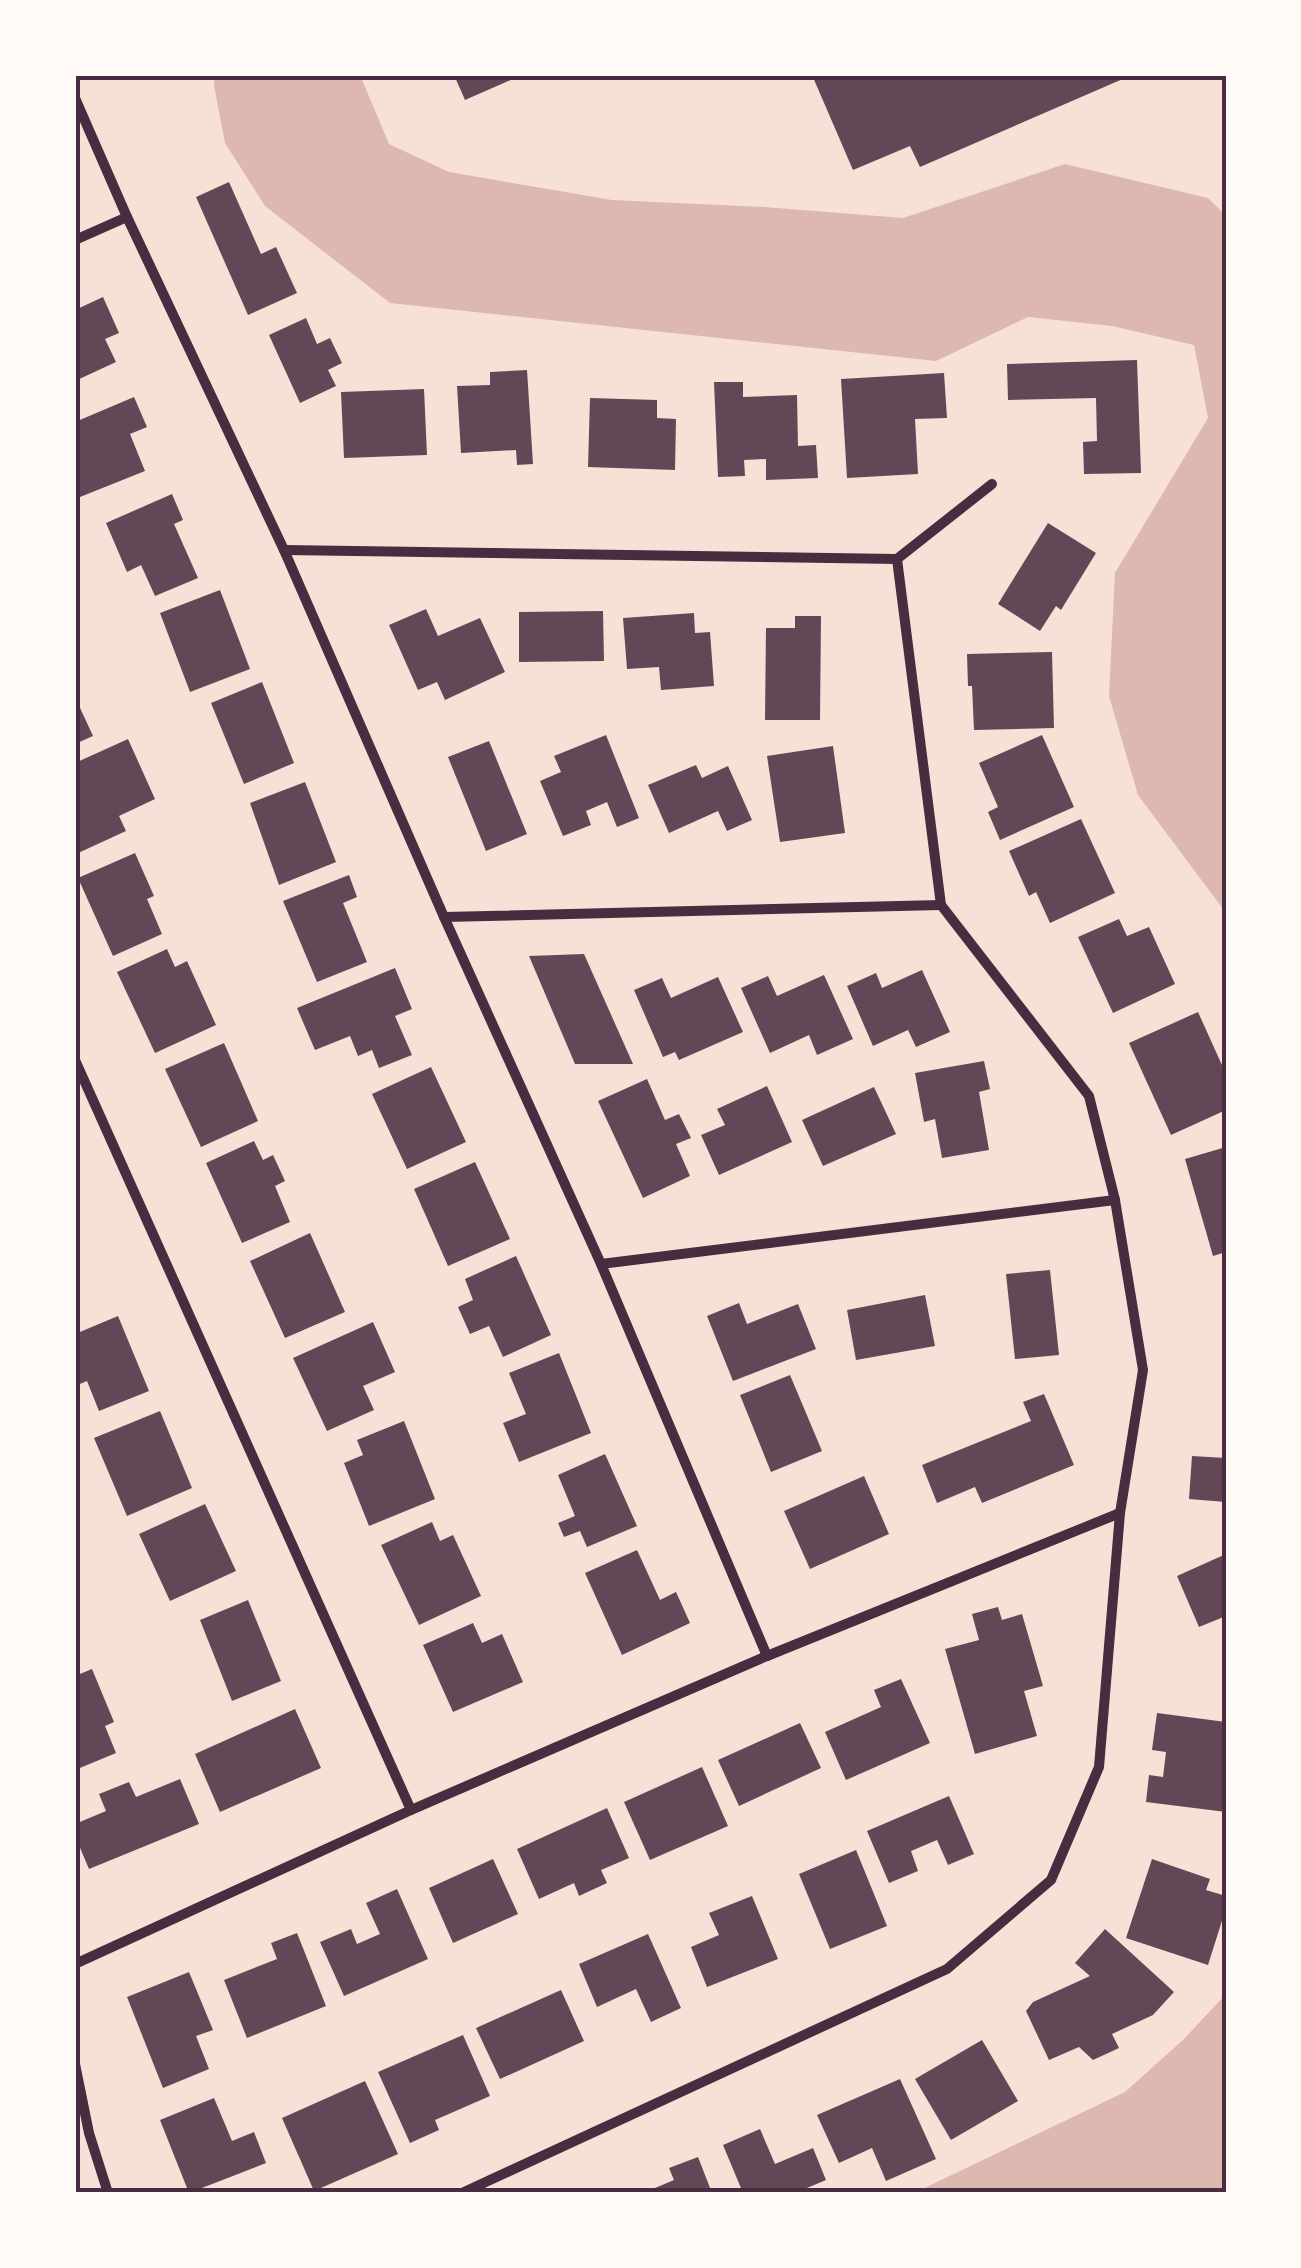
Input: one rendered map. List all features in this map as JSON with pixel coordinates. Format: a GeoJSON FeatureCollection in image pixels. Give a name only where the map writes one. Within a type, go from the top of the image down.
{"type":"FeatureCollection","features":[{"type":"Feature","properties":{"kind":"street"},"geometry":{"type":"LineString","coordinates":[[75,98],[284,550],[600,1264],[767,1656]]}},
{"type":"Feature","properties":{"kind":"street"},"geometry":{"type":"LineString","coordinates":[[75,240],[127,217]]}},
{"type":"Feature","properties":{"kind":"street"},"geometry":{"type":"LineString","coordinates":[[284,550],[897,560],[992,484]]}},
{"type":"Feature","properties":{"kind":"street"},"geometry":{"type":"LineString","coordinates":[[462,2193],[947,1969],[1051,1880],[1100,1766],[1120,1513],[1143,1370],[1115,1200],[1089,1096],[941,905],[897,560]]}},
{"type":"Feature","properties":{"kind":"street"},"geometry":{"type":"LineString","coordinates":[[444,917],[941,905]]}},
{"type":"Feature","properties":{"kind":"street"},"geometry":{"type":"LineString","coordinates":[[75,1060],[411,1810]]}},
{"type":"Feature","properties":{"kind":"street"},"geometry":{"type":"LineString","coordinates":[[600,1264],[1115,1200]]}},
{"type":"Feature","properties":{"kind":"street"},"geometry":{"type":"LineString","coordinates":[[75,1964],[411,1810],[767,1656],[1120,1513]]}},
{"type":"Feature","properties":{"kind":"street"},"geometry":{"type":"LineString","coordinates":[[75,2064],[89,2133],[108,2193]]}},
{"type":"Feature","properties":{"kind":"shaded area"},"geometry":{"type":"Polygon","coordinates":[[[215,75],[360,75],[389,144],[449,172],[612,200],[903,218],[1065,164],[1208,198],[1226,216],[1226,913],[1138,795],[1109,696],[1115,573],[1208,418],[1194,345],[1112,326],[1028,317],[936,361],[390,303],[265,206],[225,143],[215,75]]]}},
{"type":"Feature","properties":{"kind":"shaded area"},"geometry":{"type":"Polygon","coordinates":[[[1226,1994],[1226,2193],[914,2193],[1125,2092],[1183,2040],[1226,1994]]]}},
{"type":"Feature","properties":{"kind":"building"},"geometry":{"type":"Polygon","coordinates":[[[454,75],[522,75],[465,100],[454,75]]]}},
{"type":"Feature","properties":{"kind":"building"},"geometry":{"type":"Polygon","coordinates":[[[812,75],[1132,75],[920,167],[910,146],[853,170],[812,75]]]}},
{"type":"Feature","properties":{"kind":"building"},"geometry":{"type":"Polygon","coordinates":[[[229,182],[261,254],[276,247],[297,293],[248,315],[196,197],[229,182]]]}},
{"type":"Feature","properties":{"kind":"building"},"geometry":{"type":"Polygon","coordinates":[[[103,297],[119,333],[105,339],[116,362],[75,381],[75,310],[103,297]]]}},
{"type":"Feature","properties":{"kind":"building"},"geometry":{"type":"Polygon","coordinates":[[[306,318],[317,344],[330,338],[342,363],[328,370],[336,386],[300,403],[269,335],[306,318]]]}},
{"type":"Feature","properties":{"kind":"building"},"geometry":{"type":"Polygon","coordinates":[[[1137,360],[1141,473],[1084,474],[1083,442],[1097,441],[1096,398],[1008,400],[1007,364],[1137,360]]]}},
{"type":"Feature","properties":{"kind":"building"},"geometry":{"type":"Polygon","coordinates":[[[527,370],[533,464],[517,465],[516,450],[461,453],[457,386],[490,385],[490,372],[527,370]]]}},
{"type":"Feature","properties":{"kind":"building"},"geometry":{"type":"Polygon","coordinates":[[[944,373],[947,418],[915,419],[918,474],[847,478],[841,379],[944,373]]]}},
{"type":"Feature","properties":{"kind":"building"},"geometry":{"type":"Polygon","coordinates":[[[714,382],[743,382],[743,397],[797,395],[798,446],[816,445],[818,478],[766,480],[766,459],[744,460],[745,476],[718,477],[714,382]]]}},
{"type":"Feature","properties":{"kind":"building"},"geometry":{"type":"Polygon","coordinates":[[[424,389],[427,455],[344,458],[341,392],[424,389]]]}},
{"type":"Feature","properties":{"kind":"building"},"geometry":{"type":"Polygon","coordinates":[[[134,397],[147,427],[130,434],[145,471],[75,499],[75,422],[134,397]]]}},
{"type":"Feature","properties":{"kind":"building"},"geometry":{"type":"Polygon","coordinates":[[[590,398],[657,400],[657,418],[676,419],[675,470],[588,467],[590,398]]]}},
{"type":"Feature","properties":{"kind":"building"},"geometry":{"type":"Polygon","coordinates":[[[172,494],[183,520],[174,524],[198,578],[155,596],[141,565],[127,572],[106,523],[172,494]]]}},
{"type":"Feature","properties":{"kind":"building"},"geometry":{"type":"Polygon","coordinates":[[[1048,523],[1096,553],[1061,610],[1056,606],[1040,631],[998,604],[1048,523]]]}},
{"type":"Feature","properties":{"kind":"building"},"geometry":{"type":"Polygon","coordinates":[[[220,590],[250,669],[190,692],[160,613],[220,590]]]}},
{"type":"Feature","properties":{"kind":"building"},"geometry":{"type":"Polygon","coordinates":[[[426,609],[438,636],[480,618],[505,672],[445,700],[437,682],[418,690],[389,625],[426,609]]]}},
{"type":"Feature","properties":{"kind":"building"},"geometry":{"type":"Polygon","coordinates":[[[603,611],[604,661],[519,662],[519,612],[603,611]]]}},
{"type":"Feature","properties":{"kind":"building"},"geometry":{"type":"Polygon","coordinates":[[[694,613],[695,633],[710,632],[714,686],[661,690],[659,667],[627,669],[623,618],[694,613]]]}},
{"type":"Feature","properties":{"kind":"building"},"geometry":{"type":"Polygon","coordinates":[[[795,616],[821,616],[820,720],[765,720],[766,628],[795,628],[795,616]]]}},
{"type":"Feature","properties":{"kind":"building"},"geometry":{"type":"Polygon","coordinates":[[[1052,652],[1054,728],[974,730],[967,654],[1052,652]]]}},
{"type":"Feature","properties":{"kind":"building"},"geometry":{"type":"Polygon","coordinates":[[[262,682],[294,763],[244,784],[211,703],[262,682]]]}},
{"type":"Feature","properties":{"kind":"building"},"geometry":{"type":"Polygon","coordinates":[[[75,697],[93,736],[75,744],[75,697]]]}},
{"type":"Feature","properties":{"kind":"building"},"geometry":{"type":"Polygon","coordinates":[[[606,735],[639,818],[617,827],[607,802],[586,811],[591,825],[563,836],[540,781],[561,772],[554,756],[606,735]]]}},
{"type":"Feature","properties":{"kind":"building"},"geometry":{"type":"Polygon","coordinates":[[[1042,735],[1074,807],[1000,840],[988,812],[998,807],[979,763],[1042,735]]]}},
{"type":"Feature","properties":{"kind":"building"},"geometry":{"type":"Polygon","coordinates":[[[128,739],[155,799],[119,816],[126,831],[76,854],[75,763],[128,739]]]}},
{"type":"Feature","properties":{"kind":"building"},"geometry":{"type":"Polygon","coordinates":[[[489,741],[527,834],[486,851],[448,757],[489,741]]]}},
{"type":"Feature","properties":{"kind":"building"},"geometry":{"type":"Polygon","coordinates":[[[833,746],[845,833],[780,842],[767,756],[833,746]]]}},
{"type":"Feature","properties":{"kind":"building"},"geometry":{"type":"Polygon","coordinates":[[[696,765],[702,778],[728,766],[752,820],[727,831],[718,811],[669,833],[648,785],[696,765]]]}},
{"type":"Feature","properties":{"kind":"building"},"geometry":{"type":"Polygon","coordinates":[[[305,782],[336,862],[279,885],[250,803],[305,782]]]}},
{"type":"Feature","properties":{"kind":"building"},"geometry":{"type":"Polygon","coordinates":[[[1081,819],[1115,893],[1050,923],[1036,892],[1029,896],[1009,851],[1081,819]]]}},
{"type":"Feature","properties":{"kind":"building"},"geometry":{"type":"Polygon","coordinates":[[[135,853],[154,896],[147,899],[162,934],[113,956],[78,878],[135,853]]]}},
{"type":"Feature","properties":{"kind":"building"},"geometry":{"type":"Polygon","coordinates":[[[349,875],[357,897],[343,903],[367,962],[317,982],[283,901],[349,875]]]}},
{"type":"Feature","properties":{"kind":"building"},"geometry":{"type":"Polygon","coordinates":[[[1119,919],[1127,936],[1149,927],[1175,984],[1113,1013],[1078,937],[1119,919]]]}},
{"type":"Feature","properties":{"kind":"building"},"geometry":{"type":"Polygon","coordinates":[[[167,949],[175,967],[187,961],[216,1025],[155,1053],[117,972],[167,949]]]}},
{"type":"Feature","properties":{"kind":"building"},"geometry":{"type":"Polygon","coordinates":[[[584,954],[633,1064],[575,1064],[529,956],[584,954]]]}},
{"type":"Feature","properties":{"kind":"building"},"geometry":{"type":"Polygon","coordinates":[[[395,968],[412,1009],[395,1016],[412,1055],[379,1068],[372,1050],[358,1056],[350,1036],[315,1050],[297,1008],[395,968]]]}},
{"type":"Feature","properties":{"kind":"building"},"geometry":{"type":"Polygon","coordinates":[[[922,970],[950,1032],[916,1047],[908,1030],[873,1046],[847,986],[876,973],[882,988],[922,970]]]}},
{"type":"Feature","properties":{"kind":"building"},"geometry":{"type":"Polygon","coordinates":[[[824,975],[853,1039],[817,1055],[809,1035],[770,1053],[741,988],[768,976],[777,996],[824,975]]]}},
{"type":"Feature","properties":{"kind":"building"},"geometry":{"type":"Polygon","coordinates":[[[718,977],[743,1032],[679,1060],[675,1052],[663,1057],[634,990],[662,978],[671,998],[718,977]]]}},
{"type":"Feature","properties":{"kind":"building"},"geometry":{"type":"Polygon","coordinates":[[[1198,1012],[1226,1074],[1226,1110],[1171,1135],[1129,1043],[1198,1012]]]}},
{"type":"Feature","properties":{"kind":"building"},"geometry":{"type":"Polygon","coordinates":[[[224,1043],[258,1121],[201,1147],[165,1069],[224,1043]]]}},
{"type":"Feature","properties":{"kind":"building"},"geometry":{"type":"Polygon","coordinates":[[[984,1061],[990,1089],[979,1092],[989,1150],[942,1158],[935,1119],[924,1122],[915,1073],[984,1061]]]}},
{"type":"Feature","properties":{"kind":"building"},"geometry":{"type":"Polygon","coordinates":[[[431,1067],[466,1142],[407,1169],[372,1094],[431,1067]]]}},
{"type":"Feature","properties":{"kind":"building"},"geometry":{"type":"Polygon","coordinates":[[[647,1079],[665,1120],[679,1114],[691,1138],[676,1144],[690,1176],[643,1198],[598,1101],[647,1079]]]}},
{"type":"Feature","properties":{"kind":"building"},"geometry":{"type":"Polygon","coordinates":[[[767,1086],[792,1142],[719,1175],[701,1135],[725,1125],[717,1109],[767,1086]]]}},
{"type":"Feature","properties":{"kind":"building"},"geometry":{"type":"Polygon","coordinates":[[[874,1087],[896,1134],[823,1166],[802,1120],[874,1087]]]}},
{"type":"Feature","properties":{"kind":"building"},"geometry":{"type":"Polygon","coordinates":[[[254,1141],[263,1160],[273,1155],[285,1181],[275,1186],[290,1222],[242,1243],[206,1163],[254,1141]]]}},
{"type":"Feature","properties":{"kind":"building"},"geometry":{"type":"Polygon","coordinates":[[[1226,1147],[1226,1252],[1213,1256],[1185,1159],[1226,1147]]]}},
{"type":"Feature","properties":{"kind":"building"},"geometry":{"type":"Polygon","coordinates":[[[475,1162],[510,1239],[448,1266],[414,1189],[475,1162]]]}},
{"type":"Feature","properties":{"kind":"building"},"geometry":{"type":"Polygon","coordinates":[[[310,1233],[345,1312],[285,1338],[250,1261],[310,1233]]]}},
{"type":"Feature","properties":{"kind":"building"},"geometry":{"type":"Polygon","coordinates":[[[516,1256],[551,1335],[503,1357],[489,1326],[470,1334],[458,1307],[473,1300],[465,1279],[516,1256]]]}},
{"type":"Feature","properties":{"kind":"building"},"geometry":{"type":"Polygon","coordinates":[[[1050,1270],[1059,1355],[1015,1359],[1006,1274],[1050,1270]]]}},
{"type":"Feature","properties":{"kind":"building"},"geometry":{"type":"Polygon","coordinates":[[[925,1295],[935,1346],[856,1360],[847,1310],[925,1295]]]}},
{"type":"Feature","properties":{"kind":"building"},"geometry":{"type":"Polygon","coordinates":[[[739,1303],[747,1324],[798,1304],[816,1349],[733,1381],[707,1316],[739,1303]]]}},
{"type":"Feature","properties":{"kind":"building"},"geometry":{"type":"Polygon","coordinates":[[[118,1316],[149,1391],[99,1411],[87,1381],[75,1386],[75,1334],[118,1316]]]}},
{"type":"Feature","properties":{"kind":"building"},"geometry":{"type":"Polygon","coordinates":[[[373,1322],[395,1372],[363,1386],[374,1410],[327,1431],[293,1358],[373,1322]]]}},
{"type":"Feature","properties":{"kind":"building"},"geometry":{"type":"Polygon","coordinates":[[[559,1353],[591,1433],[519,1462],[503,1423],[526,1414],[509,1373],[559,1353]]]}},
{"type":"Feature","properties":{"kind":"building"},"geometry":{"type":"Polygon","coordinates":[[[790,1375],[822,1451],[771,1472],[740,1395],[790,1375]]]}},
{"type":"Feature","properties":{"kind":"building"},"geometry":{"type":"Polygon","coordinates":[[[1044,1394],[1074,1465],[982,1503],[975,1487],[937,1503],[922,1465],[1031,1421],[1023,1402],[1044,1394]]]}},
{"type":"Feature","properties":{"kind":"building"},"geometry":{"type":"Polygon","coordinates":[[[160,1411],[192,1488],[127,1516],[94,1438],[160,1411]]]}},
{"type":"Feature","properties":{"kind":"building"},"geometry":{"type":"Polygon","coordinates":[[[404,1421],[435,1499],[369,1526],[344,1463],[363,1455],[357,1440],[404,1421]]]}},
{"type":"Feature","properties":{"kind":"building"},"geometry":{"type":"Polygon","coordinates":[[[605,1454],[637,1526],[587,1547],[580,1531],[564,1537],[558,1523],[575,1516],[558,1475],[605,1454]]]}},
{"type":"Feature","properties":{"kind":"building"},"geometry":{"type":"Polygon","coordinates":[[[1192,1456],[1226,1458],[1226,1502],[1189,1499],[1192,1456]]]}},
{"type":"Feature","properties":{"kind":"building"},"geometry":{"type":"Polygon","coordinates":[[[864,1476],[889,1534],[810,1569],[784,1511],[864,1476]]]}},
{"type":"Feature","properties":{"kind":"building"},"geometry":{"type":"Polygon","coordinates":[[[205,1504],[236,1571],[170,1601],[139,1534],[205,1504]]]}},
{"type":"Feature","properties":{"kind":"building"},"geometry":{"type":"Polygon","coordinates":[[[432,1522],[440,1541],[453,1535],[481,1596],[419,1625],[381,1545],[432,1522]]]}},
{"type":"Feature","properties":{"kind":"building"},"geometry":{"type":"Polygon","coordinates":[[[637,1550],[660,1600],[676,1592],[690,1623],[622,1655],[585,1573],[637,1550]]]}},
{"type":"Feature","properties":{"kind":"building"},"geometry":{"type":"Polygon","coordinates":[[[1226,1554],[1226,1616],[1199,1627],[1177,1576],[1226,1554]]]}},
{"type":"Feature","properties":{"kind":"building"},"geometry":{"type":"Polygon","coordinates":[[[248,1600],[281,1681],[232,1701],[200,1620],[248,1600]]]}},
{"type":"Feature","properties":{"kind":"building"},"geometry":{"type":"Polygon","coordinates":[[[998,1607],[1002,1620],[1022,1614],[1043,1686],[1024,1691],[1037,1736],[975,1754],[945,1649],[979,1640],[972,1614],[998,1607]]]}},
{"type":"Feature","properties":{"kind":"building"},"geometry":{"type":"Polygon","coordinates":[[[473,1623],[482,1643],[502,1634],[523,1682],[453,1712],[423,1645],[473,1623]]]}},
{"type":"Feature","properties":{"kind":"building"},"geometry":{"type":"Polygon","coordinates":[[[92,1669],[114,1722],[105,1726],[116,1753],[75,1770],[75,1676],[92,1669]]]}},
{"type":"Feature","properties":{"kind":"building"},"geometry":{"type":"Polygon","coordinates":[[[901,1679],[930,1743],[846,1780],[825,1732],[881,1707],[874,1690],[901,1679]]]}},
{"type":"Feature","properties":{"kind":"building"},"geometry":{"type":"Polygon","coordinates":[[[295,1709],[321,1768],[220,1812],[195,1754],[295,1709]]]}},
{"type":"Feature","properties":{"kind":"building"},"geometry":{"type":"Polygon","coordinates":[[[1157,1713],[1226,1722],[1226,1812],[1146,1802],[1149,1775],[1163,1777],[1166,1752],[1152,1750],[1157,1713]]]}},
{"type":"Feature","properties":{"kind":"building"},"geometry":{"type":"Polygon","coordinates":[[[800,1723],[821,1768],[739,1806],[718,1760],[800,1723]]]}},
{"type":"Feature","properties":{"kind":"building"},"geometry":{"type":"Polygon","coordinates":[[[702,1767],[728,1826],[650,1860],[624,1802],[702,1767]]]}},
{"type":"Feature","properties":{"kind":"building"},"geometry":{"type":"Polygon","coordinates":[[[180,1779],[199,1824],[89,1869],[75,1836],[75,1824],[106,1811],[99,1794],[129,1782],[136,1797],[180,1779]]]}},
{"type":"Feature","properties":{"kind":"building"},"geometry":{"type":"Polygon","coordinates":[[[949,1796],[974,1854],[948,1865],[937,1840],[911,1851],[918,1871],[889,1883],[867,1831],[949,1796]]]}},
{"type":"Feature","properties":{"kind":"building"},"geometry":{"type":"Polygon","coordinates":[[[607,1808],[629,1858],[601,1870],[607,1883],[579,1896],[574,1883],[539,1899],[517,1849],[607,1808]]]}},
{"type":"Feature","properties":{"kind":"building"},"geometry":{"type":"Polygon","coordinates":[[[856,1850],[887,1926],[830,1949],[799,1874],[856,1850]]]}},
{"type":"Feature","properties":{"kind":"building"},"geometry":{"type":"Polygon","coordinates":[[[493,1859],[518,1914],[453,1943],[429,1888],[493,1859]]]}},
{"type":"Feature","properties":{"kind":"building"},"geometry":{"type":"Polygon","coordinates":[[[1152,1859],[1210,1879],[1206,1890],[1226,1896],[1226,1908],[1208,1965],[1126,1938],[1152,1859]]]}},
{"type":"Feature","properties":{"kind":"building"},"geometry":{"type":"Polygon","coordinates":[[[397,1889],[428,1959],[344,1996],[320,1942],[351,1929],[357,1944],[380,1934],[366,1903],[397,1889]]]}},
{"type":"Feature","properties":{"kind":"building"},"geometry":{"type":"Polygon","coordinates":[[[752,1896],[778,1959],[707,1987],[691,1947],[719,1935],[709,1913],[752,1896]]]}},
{"type":"Feature","properties":{"kind":"building"},"geometry":{"type":"Polygon","coordinates":[[[1105,1929],[1174,1992],[1153,2015],[1112,2034],[1119,2048],[1093,2060],[1079,2047],[1049,2060],[1026,2011],[1033,2002],[1090,1976],[1075,1963],[1105,1929]]]}},
{"type":"Feature","properties":{"kind":"building"},"geometry":{"type":"Polygon","coordinates":[[[297,1933],[326,2006],[247,2038],[224,1980],[277,1959],[271,1943],[297,1933]]]}},
{"type":"Feature","properties":{"kind":"building"},"geometry":{"type":"Polygon","coordinates":[[[648,1934],[681,2008],[651,2022],[636,1989],[597,2007],[579,1964],[648,1934]]]}},
{"type":"Feature","properties":{"kind":"building"},"geometry":{"type":"Polygon","coordinates":[[[189,1972],[213,2030],[196,2036],[209,2069],[163,2088],[127,1997],[189,1972]]]}},
{"type":"Feature","properties":{"kind":"building"},"geometry":{"type":"Polygon","coordinates":[[[561,1990],[584,2041],[500,2079],[476,2028],[561,1990]]]}},
{"type":"Feature","properties":{"kind":"building"},"geometry":{"type":"Polygon","coordinates":[[[463,2035],[490,2096],[435,2120],[439,2130],[410,2143],[378,2072],[463,2035]]]}},
{"type":"Feature","properties":{"kind":"building"},"geometry":{"type":"Polygon","coordinates":[[[982,2040],[1018,2101],[951,2140],[915,2079],[982,2040]]]}},
{"type":"Feature","properties":{"kind":"building"},"geometry":{"type":"Polygon","coordinates":[[[900,2079],[936,2159],[886,2181],[872,2148],[839,2163],[817,2115],[900,2079]]]}},
{"type":"Feature","properties":{"kind":"building"},"geometry":{"type":"Polygon","coordinates":[[[365,2081],[398,2154],[314,2191],[282,2118],[365,2081]]]}},
{"type":"Feature","properties":{"kind":"building"},"geometry":{"type":"Polygon","coordinates":[[[214,2098],[232,2141],[254,2132],[266,2163],[189,2193],[160,2120],[214,2098]]]}},
{"type":"Feature","properties":{"kind":"building"},"geometry":{"type":"Polygon","coordinates":[[[760,2129],[775,2164],[813,2148],[826,2180],[795,2193],[743,2193],[723,2145],[760,2129]]]}},
{"type":"Feature","properties":{"kind":"building"},"geometry":{"type":"Polygon","coordinates":[[[698,2157],[712,2193],[643,2193],[674,2180],[669,2168],[698,2157]]]}}]}
